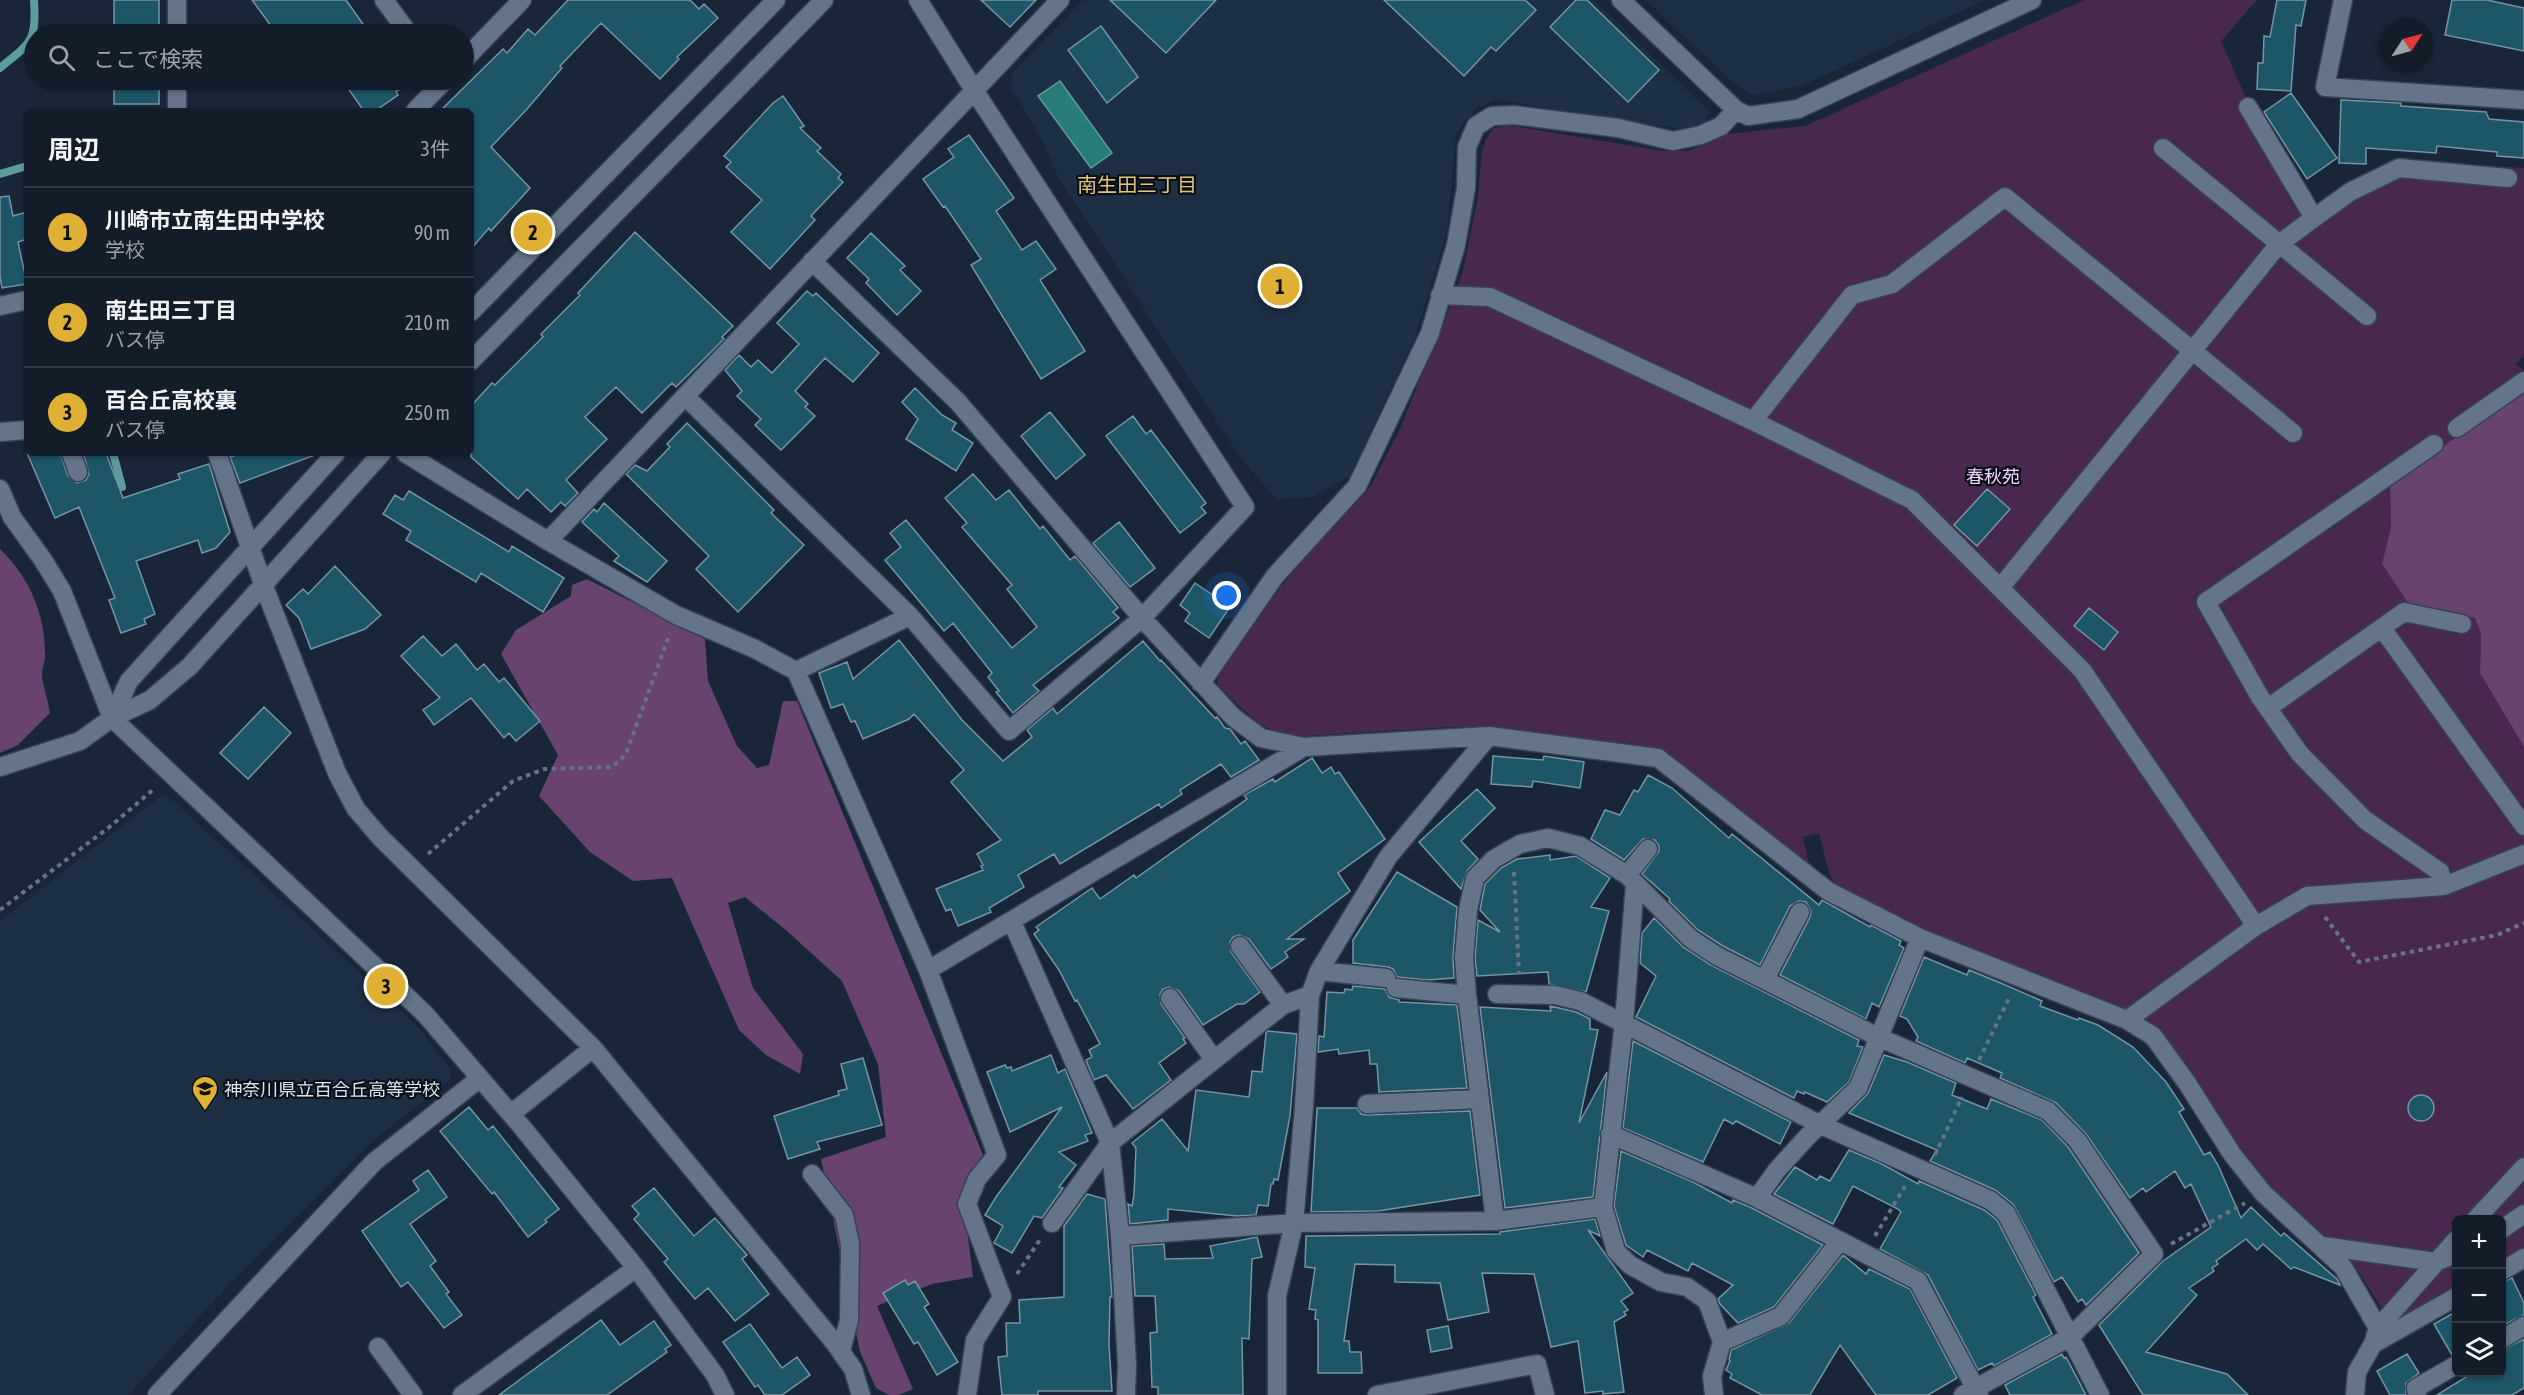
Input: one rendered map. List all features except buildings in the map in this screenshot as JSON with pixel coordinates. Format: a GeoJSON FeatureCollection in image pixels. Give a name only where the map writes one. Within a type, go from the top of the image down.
{"type":"FeatureCollection","features":[{"type":"Feature","properties":{"kind":"street"},"geometry":{"type":"LineString","coordinates":[[177,0],[177,24]]}},
{"type":"Feature","properties":{"kind":"street"},"geometry":{"type":"LineString","coordinates":[[384,0],[402,24]]}},
{"type":"Feature","properties":{"kind":"street"},"geometry":{"type":"LineString","coordinates":[[474,50],[522,0]]}},
{"type":"Feature","properties":{"kind":"street"},"geometry":{"type":"LineString","coordinates":[[474,309],[776,0]]}},
{"type":"Feature","properties":{"kind":"street"},"geometry":{"type":"LineString","coordinates":[[474,358],[824,0]]}},
{"type":"Feature","properties":{"kind":"street"},"geometry":{"type":"LineString","coordinates":[[685,396],[910,616],[1009,731],[1142,618],[1245,507],[918,0]]}},
{"type":"Feature","properties":{"kind":"street"},"geometry":{"type":"LineString","coordinates":[[548,541],[1060,0]]}},
{"type":"Feature","properties":{"kind":"street"},"geometry":{"type":"LineString","coordinates":[[1621,0],[1736,110],[1748,116],[1798,109],[2032,0]]}},
{"type":"Feature","properties":{"kind":"street"},"geometry":{"type":"LineString","coordinates":[[2343,0],[2325,87],[2524,100]]}},
{"type":"Feature","properties":{"kind":"street"},"geometry":{"type":"LineString","coordinates":[[177,90],[177,108]]}},
{"type":"Feature","properties":{"kind":"street"},"geometry":{"type":"LineString","coordinates":[[418,108],[434,90]]}},
{"type":"Feature","properties":{"kind":"street"},"geometry":{"type":"LineString","coordinates":[[2248,108],[2314,218]]}},
{"type":"Feature","properties":{"kind":"street"},"geometry":{"type":"LineString","coordinates":[[1201,683],[1275,576],[1357,486],[1430,333],[1456,245],[1466,188],[1467,147],[1476,126],[1492,116],[1514,115],[1618,128],[1673,141],[1701,135],[1721,126],[1736,110]]}},
{"type":"Feature","properties":{"kind":"street"},"geometry":{"type":"LineString","coordinates":[[2163,148],[2367,316]]}},
{"type":"Feature","properties":{"kind":"street"},"geometry":{"type":"LineString","coordinates":[[2000,588],[2279,244],[2350,192],[2399,168],[2508,178]]}},
{"type":"Feature","properties":{"kind":"street"},"geometry":{"type":"LineString","coordinates":[[1753,421],[1852,295],[1892,284],[2005,197],[2293,433]]}},
{"type":"Feature","properties":{"kind":"street"},"geometry":{"type":"LineString","coordinates":[[812,261],[958,402],[1142,618],[1233,717],[1261,738],[1304,747],[1488,736],[1658,758],[1823,888],[1920,938],[2127,1020],[2153,1036],[2232,1154],[2263,1193],[2343,1267],[2375,1336]]}},
{"type":"Feature","properties":{"kind":"street"},"geometry":{"type":"LineString","coordinates":[[1440,295],[1490,297],[1753,421],[1912,500],[2082,670],[2256,926]]}},
{"type":"Feature","properties":{"kind":"street"},"geometry":{"type":"LineString","coordinates":[[0,306],[24,301]]}},
{"type":"Feature","properties":{"kind":"street"},"geometry":{"type":"LineString","coordinates":[[2457,428],[2524,381]]}},
{"type":"Feature","properties":{"kind":"street"},"geometry":{"type":"LineString","coordinates":[[0,432],[24,430]]}},
{"type":"Feature","properties":{"kind":"street"},"geometry":{"type":"LineString","coordinates":[[2434,444],[2206,602],[2268,708],[2300,754],[2365,820],[2440,872],[2444,886]]}},
{"type":"Feature","properties":{"kind":"street"},"geometry":{"type":"LineString","coordinates":[[72,456],[78,472]]}},
{"type":"Feature","properties":{"kind":"street"},"geometry":{"type":"LineString","coordinates":[[218,456],[262,584],[342,782],[356,809],[412,869],[593,1048],[841,1351],[853,1370],[861,1395]]}},
{"type":"Feature","properties":{"kind":"street"},"geometry":{"type":"LineString","coordinates":[[112,718],[129,681],[333,456]]}},
{"type":"Feature","properties":{"kind":"street"},"geometry":{"type":"LineString","coordinates":[[0,767],[80,741],[112,718],[150,700],[190,666],[379,456]]}},
{"type":"Feature","properties":{"kind":"street"},"geometry":{"type":"LineString","coordinates":[[410,456],[548,541],[676,615],[753,648],[796,671],[928,970],[997,1155],[977,1179],[967,1204],[1002,1297],[975,1340],[967,1395]]}},
{"type":"Feature","properties":{"kind":"street"},"geometry":{"type":"LineString","coordinates":[[0,489],[12,517],[62,591],[112,718],[425,1014],[511,1114],[636,1268],[714,1375],[725,1395]]}},
{"type":"Feature","properties":{"kind":"street"},"geometry":{"type":"LineString","coordinates":[[2268,708],[2404,612],[2463,624]]}},
{"type":"Feature","properties":{"kind":"street"},"geometry":{"type":"LineString","coordinates":[[796,671],[910,616]]}},
{"type":"Feature","properties":{"kind":"street"},"geometry":{"type":"LineString","coordinates":[[2382,628],[2524,826]]}},
{"type":"Feature","properties":{"kind":"street"},"geometry":{"type":"LineString","coordinates":[[1278,1395],[1277,1296],[1294,1223],[1304,1107],[1310,995],[1319,971],[1388,857],[1488,736]]}},
{"type":"Feature","properties":{"kind":"street"},"geometry":{"type":"LineString","coordinates":[[928,970],[1304,747]]}},
{"type":"Feature","properties":{"kind":"street"},"geometry":{"type":"LineString","coordinates":[[1495,1221],[1467,995],[1464,958],[1468,910],[1475,878],[1494,859],[1520,844],[1548,838],[1580,846],[1631,880],[1691,939],[1717,956],[1878,1037],[2049,1111],[2077,1140],[2154,1254],[2070,1337],[1972,1393],[1918,1281],[1756,1198],[1610,1134]]}},
{"type":"Feature","properties":{"kind":"street"},"geometry":{"type":"LineString","coordinates":[[1648,849],[1631,880],[1624,1022],[1603,1207],[1616,1251],[1630,1265],[1661,1282],[1687,1287],[1707,1301],[1722,1342],[1712,1376],[1714,1395]]}},
{"type":"Feature","properties":{"kind":"street"},"geometry":{"type":"LineString","coordinates":[[2127,1020],[2256,926],[2307,896],[2444,886],[2524,854]]}},
{"type":"Feature","properties":{"kind":"street"},"geometry":{"type":"LineString","coordinates":[[1765,979],[1800,912]]}},
{"type":"Feature","properties":{"kind":"street"},"geometry":{"type":"LineString","coordinates":[[1012,922],[1110,1143],[1120,1236],[1127,1365],[1126,1395]]}},
{"type":"Feature","properties":{"kind":"street"},"geometry":{"type":"LineString","coordinates":[[1756,1198],[1777,1170],[1858,1088],[1920,938]]}},
{"type":"Feature","properties":{"kind":"street"},"geometry":{"type":"LineString","coordinates":[[1240,946],[1283,1005]]}},
{"type":"Feature","properties":{"kind":"street"},"geometry":{"type":"LineString","coordinates":[[1319,971],[1467,995]]}},
{"type":"Feature","properties":{"kind":"street"},"geometry":{"type":"LineString","coordinates":[[1497,994],[1555,995],[1580,1001],[1821,1125],[1990,1200],[2006,1213],[2100,1395]]}},
{"type":"Feature","properties":{"kind":"street"},"geometry":{"type":"LineString","coordinates":[[1052,1223],[1110,1143],[1213,1058],[1283,1005],[1310,995]]}},
{"type":"Feature","properties":{"kind":"street"},"geometry":{"type":"LineString","coordinates":[[1170,998],[1213,1058]]}},
{"type":"Feature","properties":{"kind":"street"},"geometry":{"type":"LineString","coordinates":[[511,1114],[593,1048]]}},
{"type":"Feature","properties":{"kind":"street"},"geometry":{"type":"LineString","coordinates":[[157,1395],[374,1162],[480,1078]]}},
{"type":"Feature","properties":{"kind":"street"},"geometry":{"type":"LineString","coordinates":[[1367,1104],[1480,1099]]}},
{"type":"Feature","properties":{"kind":"street"},"geometry":{"type":"LineString","coordinates":[[2480,1215],[2524,1167]]}},
{"type":"Feature","properties":{"kind":"street"},"geometry":{"type":"LineString","coordinates":[[812,1174],[844,1215],[850,1244],[849,1320],[841,1351]]}},
{"type":"Feature","properties":{"kind":"street"},"geometry":{"type":"LineString","coordinates":[[1120,1236],[1294,1223],[1495,1221],[1603,1207]]}},
{"type":"Feature","properties":{"kind":"street"},"geometry":{"type":"LineString","coordinates":[[2506,1226],[2524,1214]]}},
{"type":"Feature","properties":{"kind":"street"},"geometry":{"type":"LineString","coordinates":[[1722,1342],[1781,1316],[1840,1241]]}},
{"type":"Feature","properties":{"kind":"street"},"geometry":{"type":"LineString","coordinates":[[2355,1395],[2357,1372],[2375,1336],[2452,1244]]}},
{"type":"Feature","properties":{"kind":"street"},"geometry":{"type":"LineString","coordinates":[[2322,1246],[2436,1262],[2452,1256]]}},
{"type":"Feature","properties":{"kind":"street"},"geometry":{"type":"LineString","coordinates":[[2505,1269],[2524,1258]]}},
{"type":"Feature","properties":{"kind":"street"},"geometry":{"type":"LineString","coordinates":[[463,1395],[636,1268]]}},
{"type":"Feature","properties":{"kind":"street"},"geometry":{"type":"LineString","coordinates":[[2375,1336],[2452,1299]]}},
{"type":"Feature","properties":{"kind":"street"},"geometry":{"type":"LineString","coordinates":[[2506,1337],[2524,1326]]}},
{"type":"Feature","properties":{"kind":"street"},"geometry":{"type":"LineString","coordinates":[[378,1347],[413,1395]]}},
{"type":"Feature","properties":{"kind":"street"},"geometry":{"type":"LineString","coordinates":[[1377,1395],[1412,1392],[1537,1364],[1545,1395]]}},
{"type":"Feature","properties":{"kind":"street"},"geometry":{"type":"LineString","coordinates":[[2417,1395],[2416,1388],[2452,1368]]}},
{"type":"Feature","properties":{"kind":"path"},"geometry":{"type":"LineString","coordinates":[[412,869],[513,781],[544,769],[611,767],[620,761],[627,751],[676,615]]}},
{"type":"Feature","properties":{"kind":"path"},"geometry":{"type":"LineString","coordinates":[[0,909],[147,796]]}},
{"type":"Feature","properties":{"kind":"path"},"geometry":{"type":"LineString","coordinates":[[1514,872],[1520,993]]}},
{"type":"Feature","properties":{"kind":"path"},"geometry":{"type":"LineString","coordinates":[[2297,903],[2324,916],[2359,962],[2497,935],[2524,923]]}},
{"type":"Feature","properties":{"kind":"path"},"geometry":{"type":"LineString","coordinates":[[1864,1254],[1922,1170],[1971,1078],[2019,977]]}},
{"type":"Feature","properties":{"kind":"path"},"geometry":{"type":"LineString","coordinates":[[2154,1254],[2263,1193]]}},
{"type":"Feature","properties":{"kind":"path"},"geometry":{"type":"LineString","coordinates":[[1002,1297],[1052,1223]]}},
{"type":"Feature","properties":{"kind":"shaded area"},"geometry":{"type":"Polygon","coordinates":[[[1083,0],[1594,0],[1708,110],[1706,122],[1687,130],[1496,100],[1477,108],[1456,134],[1447,232],[1414,340],[1350,476],[1312,497],[1276,499],[1238,454],[1058,176],[1042,140],[1011,88],[1012,73],[1083,0]]]}},
{"type":"Feature","properties":{"kind":"shaded area"},"geometry":{"type":"Polygon","coordinates":[[[1646,0],[1985,0],[1802,86],[1751,95],[1729,79],[1646,0]]]}},
{"type":"Feature","properties":{"kind":"shaded area"},"geometry":{"type":"Polygon","coordinates":[[[1060,81],[1112,153],[1091,168],[1038,96],[1060,81]]]}},
{"type":"Feature","properties":{"kind":"shaded area"},"geometry":{"type":"Polygon","coordinates":[[[2524,389],[2524,747],[2480,673],[2481,634],[2475,618],[2410,606],[2382,564],[2391,527],[2390,484],[2524,389]]]}},
{"type":"Feature","properties":{"kind":"shaded area"},"geometry":{"type":"Polygon","coordinates":[[[0,549],[19,571],[38,610],[44,639],[45,657],[42,677],[50,713],[18,745],[0,753],[0,549]]]}},
{"type":"Feature","properties":{"kind":"shaded area"},"geometry":{"type":"Polygon","coordinates":[[[587,579],[705,639],[708,681],[737,746],[757,768],[769,765],[783,701],[797,701],[983,1155],[964,1205],[973,1277],[932,1284],[877,1306],[913,1389],[899,1395],[889,1395],[876,1388],[860,1352],[821,1159],[886,1137],[878,1064],[842,981],[745,897],[728,903],[753,988],[803,1054],[800,1074],[766,1055],[739,1030],[672,878],[633,881],[590,852],[539,796],[558,755],[501,654],[516,630],[571,596],[572,585],[587,579]]]}},
{"type":"Feature","properties":{"kind":"shaded area","name":"神奈川県立百合丘高等学校"},"geometry":{"type":"Polygon","coordinates":[[[165,793],[418,1027],[450,1069],[450,1080],[369,1144],[235,1278],[128,1395],[0,1395],[0,921],[165,793]]]}},
{"type":"Feature","properties":{"kind":"green space","name":"春秋苑"},"geometry":{"type":"Polygon","coordinates":[[[2084,0],[2257,0],[2221,41],[2247,100],[2315,208],[2399,161],[2524,168],[2524,356],[2515,364],[2524,370],[2524,389],[2390,484],[2391,527],[2382,564],[2410,606],[2475,618],[2481,634],[2480,673],[2524,747],[2524,1253],[2506,1264],[2506,1215],[2452,1215],[2452,1294],[2394,1327],[2349,1257],[2273,1190],[2244,1154],[2160,1028],[2080,992],[1921,930],[1837,887],[1829,873],[1819,833],[1803,837],[1810,869],[1662,753],[1495,729],[1451,727],[1288,737],[1259,724],[1217,686],[1219,675],[1282,585],[1369,489],[1401,427],[1435,347],[1463,271],[1478,197],[1482,152],[1486,139],[1494,128],[1519,127],[1662,151],[1689,151],[1727,134],[1805,126],[2084,0]]]}},
{"type":"Feature","properties":{"kind":"waterway"},"geometry":{"type":"LineString","coordinates":[[34,0],[34,24]]}},
{"type":"Feature","properties":{"kind":"waterway"},"geometry":{"type":"LineString","coordinates":[[0,68],[24,47]]}},
{"type":"Feature","properties":{"kind":"waterway"},"geometry":{"type":"LineString","coordinates":[[0,174],[24,167]]}},
{"type":"Feature","properties":{"kind":"waterway"},"geometry":{"type":"LineString","coordinates":[[114,456],[122,487]]}},
{"type":"Feature","properties":{"kind":"place","name":"南生田三丁目"},"geometry":{"type":"Point","coordinates":[533,232]}},
{"type":"Feature","properties":{"kind":"place","name":"川崎市立南生田中学校"},"geometry":{"type":"Point","coordinates":[1280,286]}},
{"type":"Feature","properties":{"kind":"place","name":"百合丘高校裏"},"geometry":{"type":"Point","coordinates":[386,986]}},
{"type":"Feature","properties":{"kind":"place","name":"神奈川県立百合丘高等学校"},"geometry":{"type":"Point","coordinates":[205,1112]}},
{"type":"Feature","properties":{"kind":"district","name":"南生田三丁目"},"geometry":{"type":"Point","coordinates":[1137,184]}}]}
